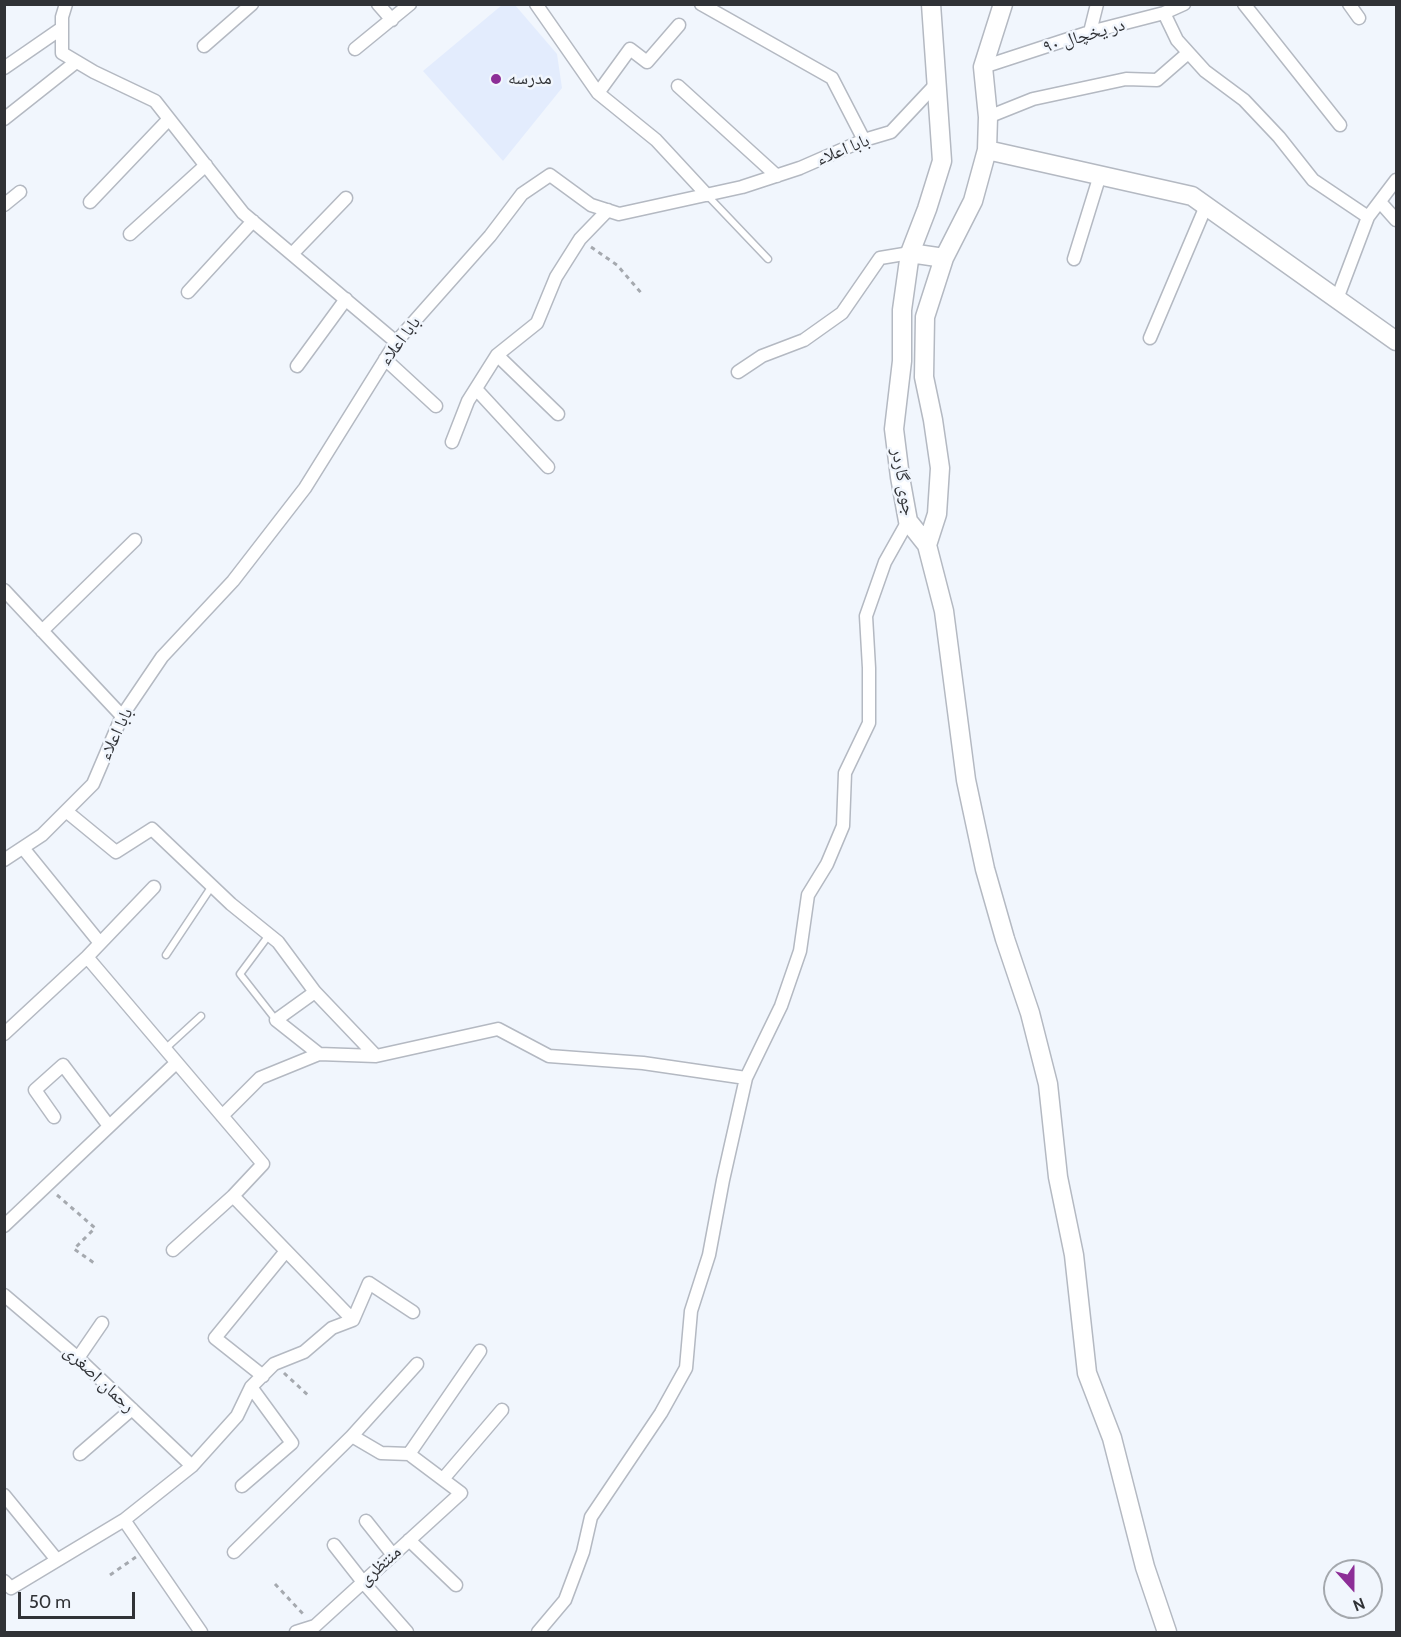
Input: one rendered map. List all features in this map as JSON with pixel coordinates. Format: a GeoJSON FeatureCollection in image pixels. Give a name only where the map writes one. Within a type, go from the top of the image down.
{"type":"FeatureCollection","features":[{"type":"Feature","properties":{"kind":"street"},"geometry":{"type":"LineString","coordinates":[[66,4],[62,17],[62,53],[94,72],[155,101],[243,213],[396,342]]}},
{"type":"Feature","properties":{"kind":"street"},"geometry":{"type":"LineString","coordinates":[[204,46],[252,4]]}},
{"type":"Feature","properties":{"kind":"street"},"geometry":{"type":"LineString","coordinates":[[378,4],[392,20]]}},
{"type":"Feature","properties":{"kind":"street"},"geometry":{"type":"LineString","coordinates":[[355,49],[410,4]]}},
{"type":"Feature","properties":{"kind":"street"},"geometry":{"type":"LineString","coordinates":[[536,4],[598,93],[656,140],[707,195]]}},
{"type":"Feature","properties":{"kind":"street"},"geometry":{"type":"LineString","coordinates":[[701,4],[832,78],[864,140]]}},
{"type":"Feature","properties":{"kind":"street","name":"جوی گاردر"},"geometry":{"type":"LineString","coordinates":[[927,545],[908,521],[894,429],[902,361],[902,310],[910,253],[942,161],[931,4]]}},
{"type":"Feature","properties":{"kind":"street","name":"جوی گاردر"},"geometry":{"type":"LineString","coordinates":[[927,545],[937,514],[940,468],[924,377],[925,317],[944,258],[973,201],[987,150],[988,117],[983,67],[1003,4]]}},
{"type":"Feature","properties":{"kind":"street"},"geometry":{"type":"LineString","coordinates":[[1090,32],[1097,4]]}},
{"type":"Feature","properties":{"kind":"street","name":"در یخچال ۹۰"},"geometry":{"type":"LineString","coordinates":[[983,67],[1090,32],[1164,13],[1184,4]]}},
{"type":"Feature","properties":{"kind":"street"},"geometry":{"type":"LineString","coordinates":[[1244,4],[1340,125]]}},
{"type":"Feature","properties":{"kind":"street"},"geometry":{"type":"LineString","coordinates":[[1349,4],[1359,18]]}},
{"type":"Feature","properties":{"kind":"street"},"geometry":{"type":"LineString","coordinates":[[1164,13],[1177,40],[1188,53],[1205,71],[1251,107],[1280,137],[1313,180],[1368,217]]}},
{"type":"Feature","properties":{"kind":"street"},"geometry":{"type":"LineString","coordinates":[[598,93],[630,49],[647,62],[679,25]]}},
{"type":"Feature","properties":{"kind":"street"},"geometry":{"type":"LineString","coordinates":[[4,68],[62,28]]}},
{"type":"Feature","properties":{"kind":"street"},"geometry":{"type":"LineString","coordinates":[[988,117],[1033,99],[1126,79],[1157,80],[1188,53]]}},
{"type":"Feature","properties":{"kind":"street"},"geometry":{"type":"LineString","coordinates":[[4,119],[76,62]]}},
{"type":"Feature","properties":{"kind":"street","name":"بابا اعلاء"},"geometry":{"type":"LineString","coordinates":[[7,854],[23,848],[42,835],[93,784],[122,716],[162,657],[233,581],[305,488],[396,342],[490,236],[522,194],[550,174],[591,205],[619,214],[742,187],[777,176],[864,140],[891,132],[937,83]]}},
{"type":"Feature","properties":{"kind":"street"},"geometry":{"type":"LineString","coordinates":[[678,86],[777,176]]}},
{"type":"Feature","properties":{"kind":"street"},"geometry":{"type":"LineString","coordinates":[[90,202],[169,119]]}},
{"type":"Feature","properties":{"kind":"street"},"geometry":{"type":"LineString","coordinates":[[987,150],[1192,196],[1396,341]]}},
{"type":"Feature","properties":{"kind":"street"},"geometry":{"type":"LineString","coordinates":[[130,234],[206,165]]}},
{"type":"Feature","properties":{"kind":"street"},"geometry":{"type":"LineString","coordinates":[[1074,259],[1100,175]]}},
{"type":"Feature","properties":{"kind":"street"},"geometry":{"type":"LineString","coordinates":[[1337,299],[1368,217],[1396,180]]}},
{"type":"Feature","properties":{"kind":"street"},"geometry":{"type":"LineString","coordinates":[[4,205],[20,192]]}},
{"type":"Feature","properties":{"kind":"street"},"geometry":{"type":"LineString","coordinates":[[292,254],[346,198]]}},
{"type":"Feature","properties":{"kind":"street"},"geometry":{"type":"LineString","coordinates":[[1380,202],[1396,220]]}},
{"type":"Feature","properties":{"kind":"street"},"geometry":{"type":"LineString","coordinates":[[1150,338],[1206,206]]}},
{"type":"Feature","properties":{"kind":"street"},"geometry":{"type":"LineString","coordinates":[[452,442],[468,401],[497,355],[537,323],[556,277],[580,239],[608,210]]}},
{"type":"Feature","properties":{"kind":"street"},"geometry":{"type":"LineString","coordinates":[[188,292],[252,221]]}},
{"type":"Feature","properties":{"kind":"street"},"geometry":{"type":"LineString","coordinates":[[738,372],[762,356],[804,340],[842,313],[880,258],[910,253],[944,258]]}},
{"type":"Feature","properties":{"kind":"street"},"geometry":{"type":"LineString","coordinates":[[297,366],[346,299]]}},
{"type":"Feature","properties":{"kind":"street"},"geometry":{"type":"LineString","coordinates":[[497,355],[558,414]]}},
{"type":"Feature","properties":{"kind":"street"},"geometry":{"type":"LineString","coordinates":[[385,359],[436,406]]}},
{"type":"Feature","properties":{"kind":"street"},"geometry":{"type":"LineString","coordinates":[[476,389],[548,467]]}},
{"type":"Feature","properties":{"kind":"street"},"geometry":{"type":"LineString","coordinates":[[538,1632],[565,1600],[583,1552],[591,1517],[661,1413],[686,1368],[691,1311],[709,1255],[746,1078],[781,1006],[800,951],[808,895],[827,864],[843,826],[845,773],[869,723],[866,616],[885,562],[908,521]]}},
{"type":"Feature","properties":{"kind":"street"},"geometry":{"type":"LineString","coordinates":[[42,631],[135,540]]}},
{"type":"Feature","properties":{"kind":"street"},"geometry":{"type":"LineString","coordinates":[[927,545],[944,611],[966,780],[985,869],[1030,1013],[1048,1084],[1058,1178],[1074,1255],[1087,1373],[1112,1438],[1145,1567],[1167,1632]]}},
{"type":"Feature","properties":{"kind":"street"},"geometry":{"type":"LineString","coordinates":[[4,590],[122,716]]}},
{"type":"Feature","properties":{"kind":"street"},"geometry":{"type":"LineString","coordinates":[[66,811],[117,852],[152,829],[231,904],[278,942],[315,992],[376,1056]]}},
{"type":"Feature","properties":{"kind":"street"},"geometry":{"type":"LineString","coordinates":[[23,848],[100,943]]}},
{"type":"Feature","properties":{"kind":"street"},"geometry":{"type":"LineString","coordinates":[[6,1029],[87,957],[154,886]]}},
{"type":"Feature","properties":{"kind":"street"},"geometry":{"type":"LineString","coordinates":[[87,957],[263,1164],[173,1250]]}},
{"type":"Feature","properties":{"kind":"street"},"geometry":{"type":"LineString","coordinates":[[315,992],[276,1020],[319,1054]]}},
{"type":"Feature","properties":{"kind":"street"},"geometry":{"type":"LineString","coordinates":[[222,1116],[260,1078],[319,1054],[376,1056],[498,1029],[549,1056],[644,1063],[746,1078]]}},
{"type":"Feature","properties":{"kind":"street"},"geometry":{"type":"LineString","coordinates":[[4,1226],[176,1063]]}},
{"type":"Feature","properties":{"kind":"street"},"geometry":{"type":"LineString","coordinates":[[54,1117],[34,1090],[63,1065],[110,1126]]}},
{"type":"Feature","properties":{"kind":"street"},"geometry":{"type":"LineString","coordinates":[[232,1196],[353,1320]]}},
{"type":"Feature","properties":{"kind":"street"},"geometry":{"type":"LineString","coordinates":[[262,1376],[215,1338],[286,1251]]}},
{"type":"Feature","properties":{"kind":"street"},"geometry":{"type":"LineString","coordinates":[[4,1581],[11,1588],[124,1520],[192,1466],[237,1416],[251,1387],[274,1364],[304,1352],[332,1328],[353,1320],[369,1283],[414,1312]]}},
{"type":"Feature","properties":{"kind":"street","name":"رحمان اصغری"},"geometry":{"type":"LineString","coordinates":[[6,1299],[78,1358],[192,1466]]}},
{"type":"Feature","properties":{"kind":"street"},"geometry":{"type":"LineString","coordinates":[[78,1358],[102,1323]]}},
{"type":"Feature","properties":{"kind":"street"},"geometry":{"type":"LineString","coordinates":[[409,1454],[480,1351]]}},
{"type":"Feature","properties":{"kind":"street"},"geometry":{"type":"LineString","coordinates":[[234,1552],[352,1436],[417,1364]]}},
{"type":"Feature","properties":{"kind":"street"},"geometry":{"type":"LineString","coordinates":[[242,1486],[292,1443],[251,1387]]}},
{"type":"Feature","properties":{"kind":"street"},"geometry":{"type":"LineString","coordinates":[[80,1454],[132,1409]]}},
{"type":"Feature","properties":{"kind":"street"},"geometry":{"type":"LineString","coordinates":[[352,1436],[381,1453],[409,1454],[443,1479],[502,1410]]}},
{"type":"Feature","properties":{"kind":"street","name":"منتظری"},"geometry":{"type":"LineString","coordinates":[[296,1632],[315,1626],[461,1493],[443,1479]]}},
{"type":"Feature","properties":{"kind":"street"},"geometry":{"type":"LineString","coordinates":[[4,1496],[57,1560]]}},
{"type":"Feature","properties":{"kind":"street"},"geometry":{"type":"LineString","coordinates":[[124,1520],[201,1632]]}},
{"type":"Feature","properties":{"kind":"street"},"geometry":{"type":"LineString","coordinates":[[366,1521],[393,1555]]}},
{"type":"Feature","properties":{"kind":"street"},"geometry":{"type":"LineString","coordinates":[[409,1540],[456,1585]]}},
{"type":"Feature","properties":{"kind":"street"},"geometry":{"type":"LineString","coordinates":[[334,1545],[407,1632]]}},
{"type":"Feature","properties":{"kind":"lane"},"geometry":{"type":"LineString","coordinates":[[707,195],[768,259]]}},
{"type":"Feature","properties":{"kind":"lane"},"geometry":{"type":"LineString","coordinates":[[166,955],[212,886]]}},
{"type":"Feature","properties":{"kind":"lane"},"geometry":{"type":"LineString","coordinates":[[268,934],[240,974],[276,1020]]}},
{"type":"Feature","properties":{"kind":"lane"},"geometry":{"type":"LineString","coordinates":[[165,1050],[201,1016]]}},
{"type":"Feature","properties":{"kind":"path"},"geometry":{"type":"LineString","coordinates":[[580,239],[617,266],[643,295]]}},
{"type":"Feature","properties":{"kind":"path"},"geometry":{"type":"LineString","coordinates":[[46,1186],[96,1228],[74,1249],[97,1265]]}},
{"type":"Feature","properties":{"kind":"path"},"geometry":{"type":"LineString","coordinates":[[274,1364],[310,1397]]}},
{"type":"Feature","properties":{"kind":"path"},"geometry":{"type":"LineString","coordinates":[[110,1575],[145,1551]]}},
{"type":"Feature","properties":{"kind":"path"},"geometry":{"type":"LineString","coordinates":[[274,1584],[315,1626]]}},
{"type":"Feature","properties":{"kind":"shaded area","name":"مدرسه"},"geometry":{"type":"Polygon","coordinates":[[[502,5],[515,5],[557,54],[562,88],[503,161],[423,71],[502,5]]]}},
{"type":"Feature","properties":{"kind":"place","name":"مدرسه"},"geometry":{"type":"Point","coordinates":[496,79]}}]}
